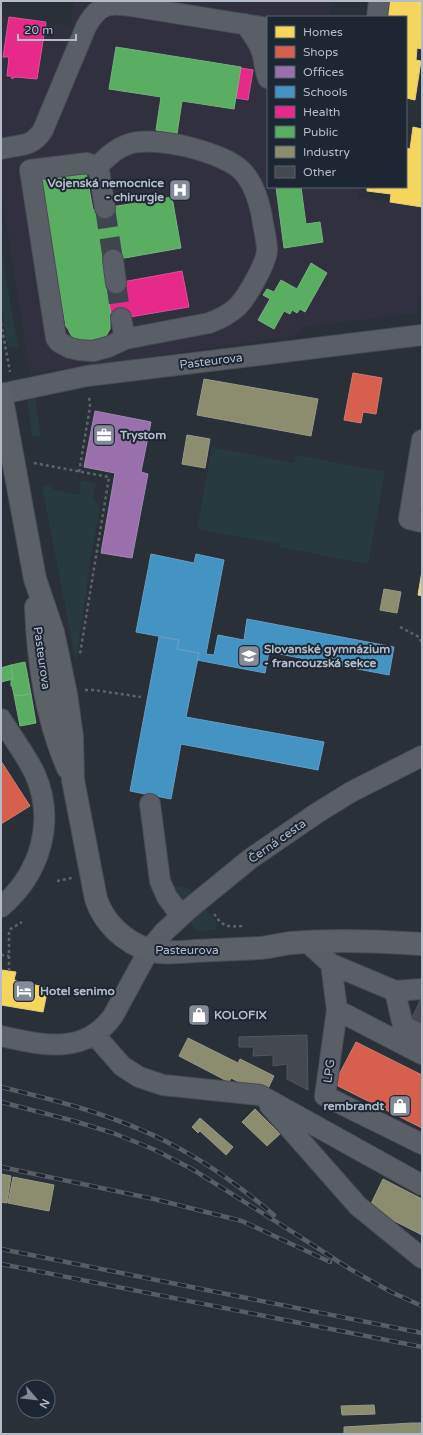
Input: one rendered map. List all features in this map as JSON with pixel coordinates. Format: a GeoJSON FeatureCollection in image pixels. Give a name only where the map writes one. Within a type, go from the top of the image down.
{"type":"FeatureCollection","features":[{"type":"Feature","properties":{"kind":"main road","name":"Pasteurova"},"geometry":{"type":"LineString","coordinates":[[1,394],[35,580],[53,632],[66,694],[72,737],[73,780],[96,899],[99,908],[115,929],[131,942],[149,950],[166,952],[263,947],[307,942],[422,944]]}},
{"type":"Feature","properties":{"kind":"street"},"geometry":{"type":"LineString","coordinates":[[377,16],[379,1]]}},
{"type":"Feature","properties":{"kind":"street"},"geometry":{"type":"LineString","coordinates":[[1,149],[26,145],[39,136],[43,130],[86,27],[96,12],[108,5],[137,4],[267,28]]}},
{"type":"Feature","properties":{"kind":"street"},"geometry":{"type":"LineString","coordinates":[[246,24],[262,52],[267,76]]}},
{"type":"Feature","properties":{"kind":"street"},"geometry":{"type":"LineString","coordinates":[[97,167],[107,157],[128,144],[148,141],[165,143],[205,152],[232,163],[244,173],[255,194],[261,213],[267,250],[266,258],[246,297],[239,306],[222,318],[209,323],[124,339],[100,350],[85,351],[70,348],[59,342],[56,338],[30,170],[82,163],[92,164],[97,167],[101,179],[105,208]]}},
{"type":"Feature","properties":{"kind":"street"},"geometry":{"type":"LineString","coordinates":[[113,260],[116,283]]}},
{"type":"Feature","properties":{"kind":"street"},"geometry":{"type":"LineString","coordinates":[[121,318],[124,339]]}},
{"type":"Feature","properties":{"kind":"street","name":"Pasteurova"},"geometry":{"type":"LineString","coordinates":[[1,394],[87,376],[422,335]]}},
{"type":"Feature","properties":{"kind":"street"},"geometry":{"type":"LineString","coordinates":[[422,440],[409,519],[422,522]]}},
{"type":"Feature","properties":{"kind":"street"},"geometry":{"type":"LineString","coordinates":[[1,719],[29,764],[37,780],[44,805],[44,826],[39,853],[32,870],[15,893],[3,916]]}},
{"type":"Feature","properties":{"kind":"street","name":"Černá cesta"},"geometry":{"type":"LineString","coordinates":[[1,1036],[36,1044],[60,1045],[82,1041],[94,1034],[107,1024],[113,1016],[149,950],[181,916],[202,898],[250,859],[318,813],[351,792],[422,756]]}},
{"type":"Feature","properties":{"kind":"street"},"geometry":{"type":"LineString","coordinates":[[150,804],[160,881],[167,897],[181,916]]}},
{"type":"Feature","properties":{"kind":"street"},"geometry":{"type":"LineString","coordinates":[[307,942],[331,964],[395,991],[422,989]]}},
{"type":"Feature","properties":{"kind":"street","name":"LPG"},"geometry":{"type":"LineString","coordinates":[[331,964],[337,1010],[325,1096],[422,1144]]}},
{"type":"Feature","properties":{"kind":"street"},"geometry":{"type":"LineString","coordinates":[[395,991],[404,1026],[422,1035]]}},
{"type":"Feature","properties":{"kind":"street"},"geometry":{"type":"LineString","coordinates":[[337,1010],[422,1054]]}},
{"type":"Feature","properties":{"kind":"street"},"geometry":{"type":"LineString","coordinates":[[94,1034],[122,1066],[139,1077],[163,1085],[260,1095],[422,1185]]}},
{"type":"Feature","properties":{"kind":"street"},"geometry":{"type":"LineString","coordinates":[[260,1095],[358,1206],[422,1258]]}},
{"type":"Feature","properties":{"kind":"path"},"geometry":{"type":"LineString","coordinates":[[79,472],[90,407],[89,392]]}},
{"type":"Feature","properties":{"kind":"path"},"geometry":{"type":"LineString","coordinates":[[32,463],[108,477],[79,657]]}},
{"type":"Feature","properties":{"kind":"path"},"geometry":{"type":"LineString","coordinates":[[400,627],[419,637],[422,642]]}},
{"type":"Feature","properties":{"kind":"path"},"geometry":{"type":"LineString","coordinates":[[84,690],[94,690],[141,697]]}},
{"type":"Feature","properties":{"kind":"path"},"geometry":{"type":"LineString","coordinates":[[57,881],[72,878]]}},
{"type":"Feature","properties":{"kind":"path"},"geometry":{"type":"LineString","coordinates":[[202,898],[220,923],[228,927],[249,926]]}},
{"type":"Feature","properties":{"kind":"path"},"geometry":{"type":"LineString","coordinates":[[3,916],[9,930],[9,971]]}},
{"type":"Feature","properties":{"kind":"path"},"geometry":{"type":"LineString","coordinates":[[9,930],[22,922]]}},
{"type":"Feature","properties":{"kind":"path"},"geometry":{"type":"LineString","coordinates":[[1,955],[9,956]]}},
{"type":"Feature","properties":{"kind":"shaded area","name":"Vojenská nemocnice - chirurgie"},"geometry":{"type":"Polygon","coordinates":[[[74,1],[332,1],[330,16],[267,16],[267,188],[359,188],[358,197],[422,207],[422,287],[417,313],[303,327],[293,338],[288,337],[30,374],[1,193],[1,16],[70,26],[74,1]]]}},
{"type":"Feature","properties":{"kind":"green space"},"geometry":{"type":"Polygon","coordinates":[[[1,247],[18,347],[10,347],[4,329],[1,284],[1,247]]]}},
{"type":"Feature","properties":{"kind":"green space"},"geometry":{"type":"Polygon","coordinates":[[[35,395],[41,437],[32,436],[27,401],[31,396],[35,395]]]}},
{"type":"Feature","properties":{"kind":"green space"},"geometry":{"type":"Polygon","coordinates":[[[212,447],[294,463],[296,455],[385,472],[368,564],[279,547],[279,544],[197,529],[212,447]]]}},
{"type":"Feature","properties":{"kind":"green space"},"geometry":{"type":"Polygon","coordinates":[[[81,480],[96,484],[93,498],[100,508],[91,556],[76,662],[42,487],[49,485],[54,490],[79,495],[81,480]]]}},
{"type":"Feature","properties":{"kind":"green space"},"geometry":{"type":"Polygon","coordinates":[[[168,885],[188,888],[194,894],[179,904],[168,885]]]}},
{"type":"Feature","properties":{"kind":"green space"},"geometry":{"type":"Polygon","coordinates":[[[205,908],[216,922],[216,930],[198,931],[191,925],[192,918],[205,908]]]}},
{"type":"Feature","properties":{"kind":"building: Homes"},"geometry":{"type":"Polygon","coordinates":[[[389,1],[422,1],[422,49],[417,48],[416,60],[421,61],[415,100],[407,98],[407,16],[387,16],[389,1]]]}},
{"type":"Feature","properties":{"kind":"building: Homes"},"geometry":{"type":"Polygon","coordinates":[[[413,127],[422,129],[422,207],[390,202],[391,194],[367,191],[367,188],[407,188],[407,148],[410,149],[413,127]]]}},
{"type":"Feature","properties":{"kind":"building: Homes"},"geometry":{"type":"Polygon","coordinates":[[[422,571],[422,596],[418,595],[422,571]]]}},
{"type":"Feature","properties":{"kind":"building: Homes","name":"Hotel senimo"},"geometry":{"type":"Polygon","coordinates":[[[2,970],[16,972],[14,980],[48,988],[43,1012],[1,1005],[2,970]]]}},
{"type":"Feature","properties":{"kind":"building: Shops"},"geometry":{"type":"Polygon","coordinates":[[[353,373],[382,378],[376,414],[363,412],[361,423],[344,420],[353,373]]]}},
{"type":"Feature","properties":{"kind":"building: Shops"},"geometry":{"type":"Polygon","coordinates":[[[1,761],[30,806],[1,824],[1,761]]]}},
{"type":"Feature","properties":{"kind":"building: Shops","name":"rembrandt"},"geometry":{"type":"Polygon","coordinates":[[[356,1042],[422,1075],[422,1128],[334,1084],[356,1042]]]}},
{"type":"Feature","properties":{"kind":"building: Offices"},"geometry":{"type":"Polygon","coordinates":[[[95,411],[151,422],[141,472],[148,474],[132,558],[101,553],[115,473],[84,467],[95,411]]]}},
{"type":"Feature","properties":{"kind":"building: Schools"},"geometry":{"type":"Polygon","coordinates":[[[151,554],[194,563],[196,554],[224,560],[206,654],[214,655],[218,635],[244,640],[247,619],[394,647],[389,675],[269,652],[265,673],[197,660],[199,653],[177,649],[179,640],[136,632],[151,554]]]}},
{"type":"Feature","properties":{"kind":"building: Schools"},"geometry":{"type":"Polygon","coordinates":[[[159,637],[179,640],[177,649],[199,653],[186,717],[324,742],[318,770],[181,744],[171,799],[130,791],[159,637]]]}},
{"type":"Feature","properties":{"kind":"building: Health"},"geometry":{"type":"Polygon","coordinates":[[[9,17],[46,22],[37,79],[15,77],[12,79],[11,76],[7,76],[9,57],[3,57],[9,17]]]}},
{"type":"Feature","properties":{"kind":"building: Health"},"geometry":{"type":"Polygon","coordinates":[[[241,68],[253,70],[248,100],[236,98],[241,68]]]}},
{"type":"Feature","properties":{"kind":"building: Health"},"geometry":{"type":"Polygon","coordinates":[[[182,271],[189,307],[112,320],[106,285],[182,271]]]}},
{"type":"Feature","properties":{"kind":"building: Public"},"geometry":{"type":"Polygon","coordinates":[[[116,47],[241,67],[234,109],[182,101],[177,134],[156,130],[161,97],[109,89],[116,47]]]}},
{"type":"Feature","properties":{"kind":"building: Public"},"geometry":{"type":"Polygon","coordinates":[[[86,172],[93,210],[172,197],[181,248],[102,262],[112,320],[110,320],[110,329],[106,336],[99,342],[78,342],[73,339],[66,327],[40,180],[86,172]]]}},
{"type":"Feature","properties":{"kind":"building: Public"},"geometry":{"type":"Polygon","coordinates":[[[276,188],[301,188],[306,224],[320,222],[323,242],[284,248],[276,188]]]}},
{"type":"Feature","properties":{"kind":"building: Public"},"geometry":{"type":"Polygon","coordinates":[[[311,263],[327,273],[305,312],[300,309],[297,313],[292,310],[290,314],[284,311],[274,329],[258,320],[270,299],[263,295],[267,289],[274,292],[281,280],[297,289],[311,263]]]}},
{"type":"Feature","properties":{"kind":"building: Public"},"geometry":{"type":"Polygon","coordinates":[[[25,662],[31,694],[17,696],[14,695],[11,686],[11,680],[13,679],[11,665],[25,662]]]}},
{"type":"Feature","properties":{"kind":"building: Public"},"geometry":{"type":"Polygon","coordinates":[[[11,665],[13,679],[1,682],[1,668],[11,665]]]}},
{"type":"Feature","properties":{"kind":"building: Public"},"geometry":{"type":"Polygon","coordinates":[[[31,694],[36,723],[20,726],[14,695],[31,694]]]}},
{"type":"Feature","properties":{"kind":"building: Industry"},"geometry":{"type":"Polygon","coordinates":[[[204,379],[318,399],[311,436],[197,415],[204,379]]]}},
{"type":"Feature","properties":{"kind":"building: Industry"},"geometry":{"type":"Polygon","coordinates":[[[187,435],[210,439],[205,468],[182,464],[187,435]]]}},
{"type":"Feature","properties":{"kind":"building: Industry"},"geometry":{"type":"Polygon","coordinates":[[[384,589],[401,592],[397,613],[380,610],[384,589]]]}},
{"type":"Feature","properties":{"kind":"building: Industry"},"geometry":{"type":"Polygon","coordinates":[[[188,1038],[238,1063],[240,1059],[274,1076],[265,1095],[231,1078],[229,1082],[179,1056],[188,1038]]]}},
{"type":"Feature","properties":{"kind":"building: Industry"},"geometry":{"type":"Polygon","coordinates":[[[255,1109],[280,1134],[267,1146],[242,1122],[255,1109]]]}},
{"type":"Feature","properties":{"kind":"building: Industry"},"geometry":{"type":"Polygon","coordinates":[[[200,1118],[233,1147],[226,1155],[200,1131],[198,1133],[192,1127],[200,1118]]]}},
{"type":"Feature","properties":{"kind":"building: Industry"},"geometry":{"type":"Polygon","coordinates":[[[1,1174],[11,1176],[7,1203],[1,1202],[1,1174]]]}},
{"type":"Feature","properties":{"kind":"building: Industry"},"geometry":{"type":"Polygon","coordinates":[[[13,1177],[54,1185],[49,1211],[8,1203],[13,1177]]]}},
{"type":"Feature","properties":{"kind":"building: Industry"},"geometry":{"type":"Polygon","coordinates":[[[383,1179],[422,1199],[422,1235],[369,1208],[383,1179]]]}},
{"type":"Feature","properties":{"kind":"building: Industry"},"geometry":{"type":"Polygon","coordinates":[[[374,1405],[375,1414],[342,1415],[341,1406],[374,1405]]]}},
{"type":"Feature","properties":{"kind":"building: Industry"},"geometry":{"type":"Polygon","coordinates":[[[422,1423],[422,1434],[344,1434],[344,1427],[422,1423]]]}},
{"type":"Feature","properties":{"kind":"building: Other"},"geometry":{"type":"Polygon","coordinates":[[[422,997],[422,1033],[408,1026],[422,997]]]}},
{"type":"Feature","properties":{"kind":"building: Other"},"geometry":{"type":"Polygon","coordinates":[[[307,1035],[308,1090],[287,1079],[287,1064],[273,1066],[273,1055],[253,1056],[254,1047],[239,1047],[239,1037],[307,1035]]]}},
{"type":"Feature","properties":{"kind":"tunnel"},"geometry":{"type":"LineString","coordinates":[[105,208],[113,260]]}},
{"type":"Feature","properties":{"kind":"tunnel"},"geometry":{"type":"LineString","coordinates":[[116,283],[121,318]]}},
{"type":"Feature","properties":{"kind":"railway"},"geometry":{"type":"LineString","coordinates":[[1,1087],[88,1110],[151,1134],[185,1151],[211,1168],[250,1195],[274,1215]]}},
{"type":"Feature","properties":{"kind":"railway"},"geometry":{"type":"LineString","coordinates":[[1,1102],[113,1133],[153,1149],[192,1169],[350,1269],[391,1292],[422,1306]]}},
{"type":"Feature","properties":{"kind":"railway"},"geometry":{"type":"LineString","coordinates":[[1,1167],[154,1199],[242,1221],[330,1262]]}},
{"type":"Feature","properties":{"kind":"railway"},"geometry":{"type":"LineString","coordinates":[[1,1249],[422,1333]]}},
{"type":"Feature","properties":{"kind":"railway"},"geometry":{"type":"LineString","coordinates":[[1,1264],[422,1347]]}},
{"type":"Feature","properties":{"kind":"place","name":"Vojenská nemocnice - chirurgie"},"geometry":{"type":"Point","coordinates":[180,190]}},
{"type":"Feature","properties":{"kind":"place","name":"Trystom"},"geometry":{"type":"Point","coordinates":[104,435]}},
{"type":"Feature","properties":{"kind":"place","name":"Slovanské gymnázium - francouzská sekce"},"geometry":{"type":"Point","coordinates":[249,656]}},
{"type":"Feature","properties":{"kind":"place","name":"Hotel senimo"},"geometry":{"type":"Point","coordinates":[24,991]}},
{"type":"Feature","properties":{"kind":"place","name":"KOLOFIX"},"geometry":{"type":"Point","coordinates":[199,1015]}},
{"type":"Feature","properties":{"kind":"place","name":"rembrandt"},"geometry":{"type":"Point","coordinates":[400,1106]}}]}
